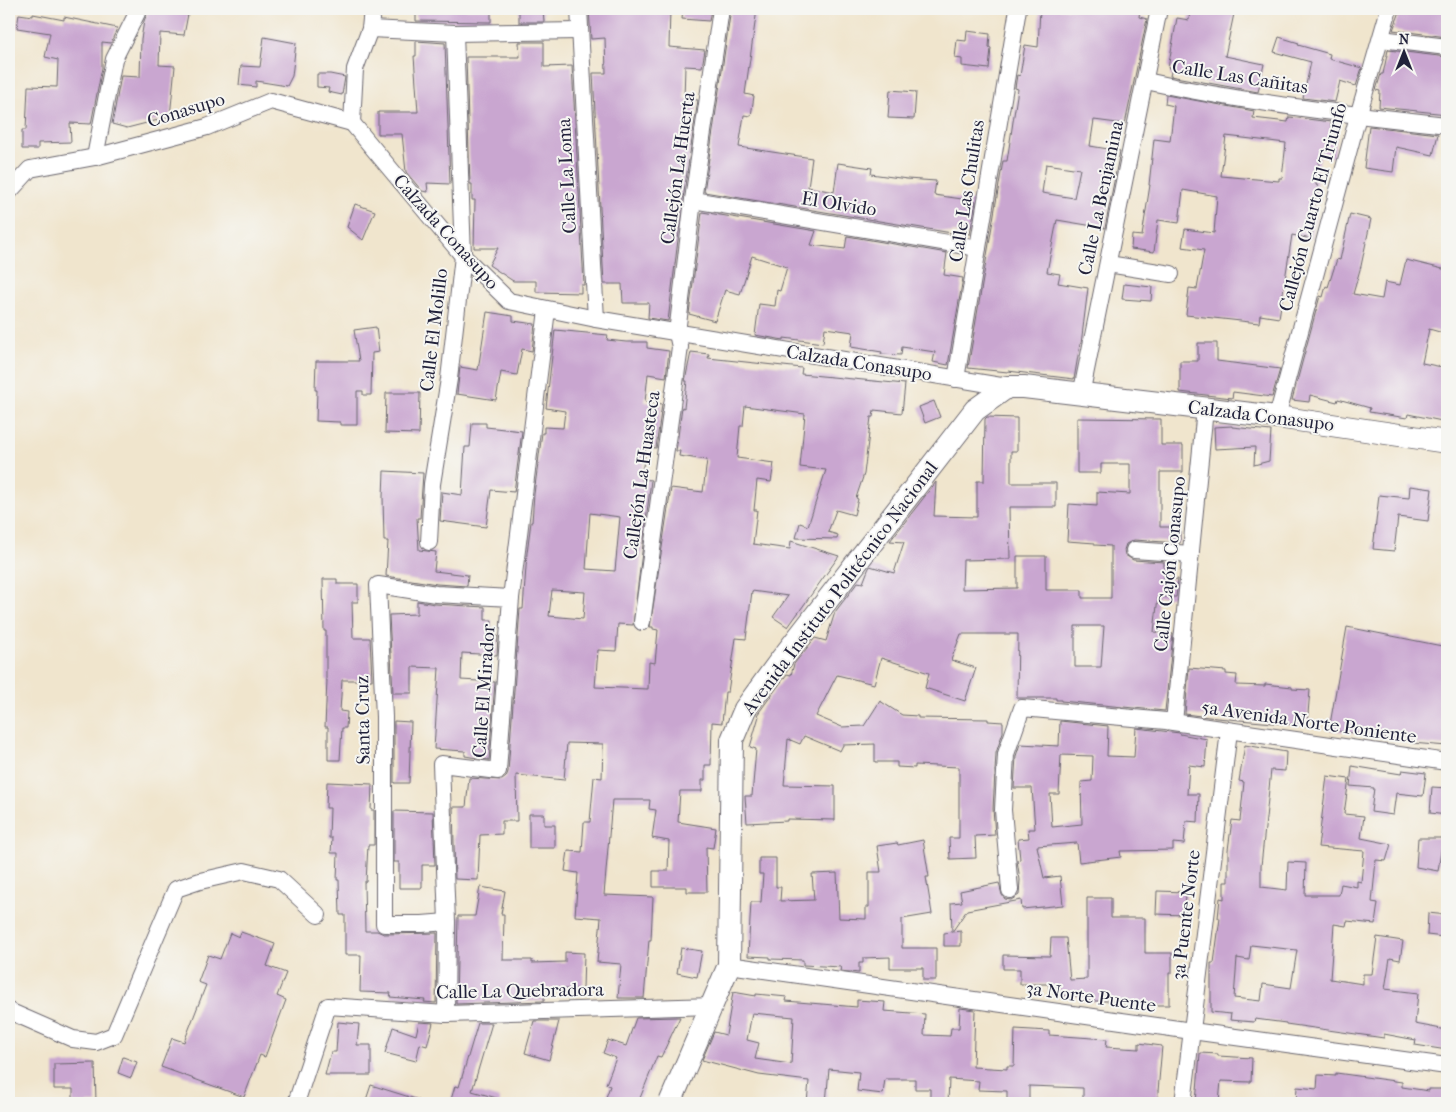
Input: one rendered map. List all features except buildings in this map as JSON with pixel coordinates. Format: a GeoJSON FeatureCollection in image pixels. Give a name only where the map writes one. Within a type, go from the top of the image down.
{"type":"FeatureCollection","features":[{"type":"Feature","properties":{"kind":"street"},"geometry":{"type":"LineString","coordinates":[[95,157],[114,59],[139,9]]}},
{"type":"Feature","properties":{"kind":"street"},"geometry":{"type":"LineString","coordinates":[[352,124],[355,69],[370,29],[372,9]]}},
{"type":"Feature","properties":{"kind":"street","name":"Calle La Loma"},"geometry":{"type":"LineString","coordinates":[[579,9],[596,319]]}},
{"type":"Feature","properties":{"kind":"street","name":"Callejón La Huerta"},"geometry":{"type":"LineString","coordinates":[[676,333],[693,200],[722,9]]}},
{"type":"Feature","properties":{"kind":"street","name":"Calle Las Chulitas"},"geometry":{"type":"LineString","coordinates":[[956,379],[1018,9]]}},
{"type":"Feature","properties":{"kind":"street","name":"Calle La Benjamina"},"geometry":{"type":"LineString","coordinates":[[1081,395],[1146,81],[1159,9]]}},
{"type":"Feature","properties":{"kind":"street","name":"Callejón Cuarto El Triunfo"},"geometry":{"type":"LineString","coordinates":[[1277,417],[1358,116],[1389,9]]}},
{"type":"Feature","properties":{"kind":"street"},"geometry":{"type":"LineString","coordinates":[[370,29],[455,33],[579,31]]}},
{"type":"Feature","properties":{"kind":"street","name":"Calle El Molillo"},"geometry":{"type":"LineString","coordinates":[[429,542],[432,484],[449,379],[463,256],[455,33]]}},
{"type":"Feature","properties":{"kind":"street"},"geometry":{"type":"LineString","coordinates":[[1381,39],[1447,47]]}},
{"type":"Feature","properties":{"kind":"street","name":"Calle Las Cañitas"},"geometry":{"type":"LineString","coordinates":[[1146,81],[1183,89],[1358,116],[1447,125]]}},
{"type":"Feature","properties":{"kind":"street","name":"Conasupo"},"geometry":{"type":"LineString","coordinates":[[9,192],[30,169],[95,157],[207,127],[271,102],[352,124]]}},
{"type":"Feature","properties":{"kind":"street","name":"Calzada Conasupo"},"geometry":{"type":"LineString","coordinates":[[352,124],[463,256],[509,301],[547,310],[676,333],[1007,387],[1277,417],[1447,442]]}},
{"type":"Feature","properties":{"kind":"street","name":"El Olvido"},"geometry":{"type":"LineString","coordinates":[[693,200],[978,248]]}},
{"type":"Feature","properties":{"kind":"street"},"geometry":{"type":"LineString","coordinates":[[1108,264],[1171,274]]}},
{"type":"Feature","properties":{"kind":"street","name":"Calle El Mirador"},"geometry":{"type":"LineString","coordinates":[[446,1014],[447,922],[441,764],[498,771],[511,598],[547,310]]}},
{"type":"Feature","properties":{"kind":"street","name":"Callejón La Huasteca"},"geometry":{"type":"LineString","coordinates":[[642,622],[680,347],[676,333]]}},
{"type":"Feature","properties":{"kind":"street","name":"Avenida Instituto Politécnico Nacional"},"geometry":{"type":"LineString","coordinates":[[670,1103],[729,965],[732,740],[745,709],[780,661],[975,410],[1007,387]]}},
{"type":"Feature","properties":{"kind":"street","name":"Calle Cajón Conasupo"},"geometry":{"type":"LineString","coordinates":[[1170,722],[1191,554],[1205,409]]}},
{"type":"Feature","properties":{"kind":"street"},"geometry":{"type":"LineString","coordinates":[[1134,550],[1191,554]]}},
{"type":"Feature","properties":{"kind":"street","name":"Santa Cruz"},"geometry":{"type":"LineString","coordinates":[[447,922],[384,924],[384,717],[378,585],[436,594],[511,598]]}},
{"type":"Feature","properties":{"kind":"street","name":"5a Avenida Norte Poniente"},"geometry":{"type":"LineString","coordinates":[[1010,890],[1003,810],[1006,754],[1022,708],[1170,722],[1447,762]]}},
{"type":"Feature","properties":{"kind":"street","name":"3a Puente Norte"},"geometry":{"type":"LineString","coordinates":[[1183,1103],[1229,731]]}},
{"type":"Feature","properties":{"kind":"street"},"geometry":{"type":"LineString","coordinates":[[9,1011],[73,1039],[96,1042],[114,1035],[176,889],[200,881],[244,871],[279,879],[318,915]]}},
{"type":"Feature","properties":{"kind":"street","name":"3a Norte Puente"},"geometry":{"type":"LineString","coordinates":[[729,965],[1447,1066]]}},
{"type":"Feature","properties":{"kind":"street","name":"Calle La Quebradora"},"geometry":{"type":"LineString","coordinates":[[296,1103],[328,1006],[446,1014],[713,1006]]}}]}
